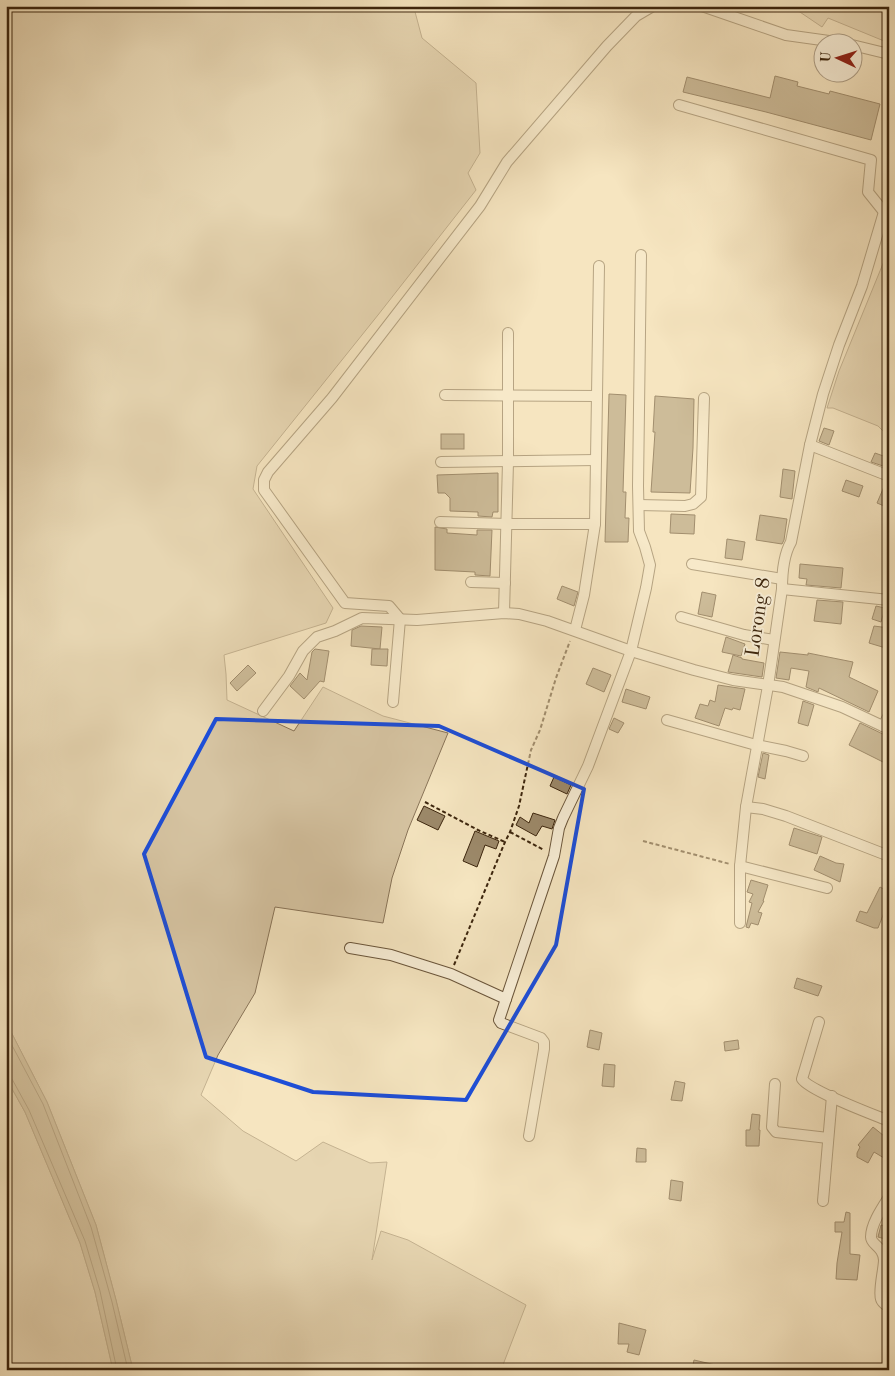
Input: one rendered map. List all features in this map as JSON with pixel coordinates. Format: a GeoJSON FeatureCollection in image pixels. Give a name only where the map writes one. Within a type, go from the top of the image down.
{"type":"FeatureCollection","features":[{"type":"Feature","properties":{"kind":"street"},"geometry":{"type":"LineString","coordinates":[[393,702],[400,619],[389,606],[345,603],[264,490],[264,480],[268,472],[332,398],[480,206],[507,162],[607,46],[636,16],[652,6]]}},
{"type":"Feature","properties":{"kind":"street"},"geometry":{"type":"LineString","coordinates":[[702,6],[786,35],[812,39]]}},
{"type":"Feature","properties":{"kind":"street"},"geometry":{"type":"LineString","coordinates":[[862,47],[889,54]]}},
{"type":"Feature","properties":{"kind":"street"},"geometry":{"type":"LineString","coordinates":[[679,105],[871,160],[868,192],[886,212]]}},
{"type":"Feature","properties":{"kind":"street","name":"Lorong 8"},"geometry":{"type":"LineString","coordinates":[[740,922],[740,866],[746,806],[768,686],[786,552],[792,542],[810,445],[823,394],[839,345],[862,286],[886,212]]}},
{"type":"Feature","properties":{"kind":"street"},"geometry":{"type":"LineString","coordinates":[[529,1136],[544,1042],[541,1038],[501,1023],[499,1020],[554,856],[559,828],[588,766],[631,651],[650,565],[639,531],[641,255]]}},
{"type":"Feature","properties":{"kind":"street"},"geometry":{"type":"LineString","coordinates":[[575,630],[584,595],[595,524],[599,266]]}},
{"type":"Feature","properties":{"kind":"street"},"geometry":{"type":"LineString","coordinates":[[504,613],[509,395],[508,333]]}},
{"type":"Feature","properties":{"kind":"street"},"geometry":{"type":"LineString","coordinates":[[444,395],[597,396]]}},
{"type":"Feature","properties":{"kind":"street"},"geometry":{"type":"LineString","coordinates":[[639,505],[685,506],[693,504],[701,498],[704,398]]}},
{"type":"Feature","properties":{"kind":"street"},"geometry":{"type":"LineString","coordinates":[[810,445],[889,476]]}},
{"type":"Feature","properties":{"kind":"street"},"geometry":{"type":"LineString","coordinates":[[441,462],[596,460]]}},
{"type":"Feature","properties":{"kind":"street"},"geometry":{"type":"LineString","coordinates":[[440,522],[595,524]]}},
{"type":"Feature","properties":{"kind":"street"},"geometry":{"type":"LineString","coordinates":[[692,564],[816,592],[889,600]]}},
{"type":"Feature","properties":{"kind":"street"},"geometry":{"type":"LineString","coordinates":[[471,582],[505,583]]}},
{"type":"Feature","properties":{"kind":"street"},"geometry":{"type":"LineString","coordinates":[[263,711],[289,676],[303,651],[317,638],[362,618],[435,620],[504,613],[528,616],[575,630],[631,651],[702,672],[733,680],[784,687],[822,700],[886,727],[889,715]]}},
{"type":"Feature","properties":{"kind":"street"},"geometry":{"type":"LineString","coordinates":[[682,617],[744,635],[774,640]]}},
{"type":"Feature","properties":{"kind":"street"},"geometry":{"type":"LineString","coordinates":[[667,720],[803,756]]}},
{"type":"Feature","properties":{"kind":"street"},"geometry":{"type":"LineString","coordinates":[[746,806],[786,816],[889,856]]}},
{"type":"Feature","properties":{"kind":"street"},"geometry":{"type":"LineString","coordinates":[[740,866],[827,888]]}},
{"type":"Feature","properties":{"kind":"street"},"geometry":{"type":"LineString","coordinates":[[350,948],[391,955],[450,974],[506,999]]}},
{"type":"Feature","properties":{"kind":"street"},"geometry":{"type":"LineString","coordinates":[[818,1022],[802,1079],[805,1084],[889,1121]]}},
{"type":"Feature","properties":{"kind":"street"},"geometry":{"type":"LineString","coordinates":[[775,1084],[772,1127],[776,1132],[828,1138]]}},
{"type":"Feature","properties":{"kind":"street"},"geometry":{"type":"LineString","coordinates":[[823,1201],[832,1096]]}},
{"type":"Feature","properties":{"kind":"street"},"geometry":{"type":"LineString","coordinates":[[889,1197],[877,1216],[871,1236],[883,1253],[880,1297],[889,1307]]}},
{"type":"Feature","properties":{"kind":"path"},"geometry":{"type":"LineString","coordinates":[[450,974],[510,832],[519,806],[531,750],[540,730],[556,678],[575,630]]}},
{"type":"Feature","properties":{"kind":"path"},"geometry":{"type":"LineString","coordinates":[[425,802],[505,842]]}},
{"type":"Feature","properties":{"kind":"path"},"geometry":{"type":"LineString","coordinates":[[510,832],[554,856]]}},
{"type":"Feature","properties":{"kind":"path"},"geometry":{"type":"LineString","coordinates":[[643,841],[740,866]]}},
{"type":"Feature","properties":{"kind":"highlighted area"},"geometry":{"type":"Polygon","coordinates":[[[216,719],[439,726],[584,789],[556,945],[466,1100],[313,1092],[206,1057],[144,854],[216,719]]]}},
{"type":"Feature","properties":{"kind":"shaded area"},"geometry":{"type":"Polygon","coordinates":[[[6,6],[415,6],[422,38],[476,83],[480,153],[468,173],[476,190],[257,466],[253,489],[333,608],[326,623],[224,655],[227,700],[294,731],[323,687],[383,716],[448,733],[408,830],[392,878],[383,923],[275,907],[255,993],[218,1055],[201,1095],[243,1131],[296,1161],[323,1142],[370,1163],[387,1162],[372,1260],[381,1231],[408,1240],[526,1305],[501,1370],[133,1370],[96,1225],[47,1102],[10,1030],[6,1016],[6,6]]]}},
{"type":"Feature","properties":{"kind":"shaded area"},"geometry":{"type":"Polygon","coordinates":[[[791,6],[889,6],[889,43],[828,18],[822,27],[791,6]]]}},
{"type":"Feature","properties":{"kind":"shaded area"},"geometry":{"type":"Polygon","coordinates":[[[889,249],[889,437],[878,426],[833,408],[827,408],[839,371],[889,249]]]}},
{"type":"Feature","properties":{"kind":"shaded area"},"geometry":{"type":"Polygon","coordinates":[[[6,1078],[25,1112],[80,1243],[95,1292],[113,1370],[6,1370],[6,1078]]]}},
{"type":"Feature","properties":{"kind":"water"},"geometry":{"type":"Polygon","coordinates":[[[6,1016],[10,1030],[47,1102],[96,1225],[133,1370],[113,1370],[95,1292],[80,1243],[25,1112],[6,1078],[6,1016]]]}},
{"type":"Feature","properties":{"kind":"building"},"geometry":{"type":"Polygon","coordinates":[[[775,76],[798,82],[797,86],[829,94],[830,91],[880,104],[871,140],[683,92],[687,77],[770,98],[775,76]]]}},
{"type":"Feature","properties":{"kind":"building"},"geometry":{"type":"Polygon","coordinates":[[[609,394],[626,395],[623,492],[626,492],[625,518],[629,518],[628,542],[605,542],[609,394]]]}},
{"type":"Feature","properties":{"kind":"building"},"geometry":{"type":"Polygon","coordinates":[[[655,396],[694,399],[690,493],[651,492],[655,396]]]}},
{"type":"Feature","properties":{"kind":"building"},"geometry":{"type":"Polygon","coordinates":[[[824,428],[834,431],[829,445],[819,441],[824,428]]]}},
{"type":"Feature","properties":{"kind":"building"},"geometry":{"type":"Polygon","coordinates":[[[441,434],[464,434],[464,449],[441,449],[441,434]]]}},
{"type":"Feature","properties":{"kind":"building"},"geometry":{"type":"Polygon","coordinates":[[[875,453],[889,458],[886,467],[871,462],[875,453]]]}},
{"type":"Feature","properties":{"kind":"building"},"geometry":{"type":"Polygon","coordinates":[[[783,469],[795,471],[792,499],[780,497],[783,469]]]}},
{"type":"Feature","properties":{"kind":"building"},"geometry":{"type":"Polygon","coordinates":[[[498,473],[498,512],[493,512],[492,517],[478,516],[478,512],[450,511],[450,498],[445,493],[438,493],[437,475],[498,473]]]}},
{"type":"Feature","properties":{"kind":"building"},"geometry":{"type":"Polygon","coordinates":[[[846,480],[863,486],[859,497],[842,491],[846,480]]]}},
{"type":"Feature","properties":{"kind":"building"},"geometry":{"type":"Polygon","coordinates":[[[886,482],[889,483],[889,508],[877,503],[886,482]]]}},
{"type":"Feature","properties":{"kind":"building"},"geometry":{"type":"Polygon","coordinates":[[[671,514],[695,515],[694,534],[670,533],[671,514]]]}},
{"type":"Feature","properties":{"kind":"building"},"geometry":{"type":"Polygon","coordinates":[[[760,515],[787,519],[782,544],[756,540],[760,515]]]}},
{"type":"Feature","properties":{"kind":"building"},"geometry":{"type":"Polygon","coordinates":[[[435,527],[447,529],[447,533],[477,535],[477,530],[492,530],[490,576],[475,575],[475,572],[435,570],[435,527]]]}},
{"type":"Feature","properties":{"kind":"building"},"geometry":{"type":"Polygon","coordinates":[[[727,539],[745,542],[742,560],[725,558],[727,539]]]}},
{"type":"Feature","properties":{"kind":"building"},"geometry":{"type":"Polygon","coordinates":[[[800,564],[843,568],[841,588],[806,585],[807,579],[799,578],[800,564]]]}},
{"type":"Feature","properties":{"kind":"building"},"geometry":{"type":"Polygon","coordinates":[[[562,586],[578,592],[574,606],[557,599],[562,586]]]}},
{"type":"Feature","properties":{"kind":"building"},"geometry":{"type":"Polygon","coordinates":[[[702,592],[716,595],[712,617],[698,614],[702,592]]]}},
{"type":"Feature","properties":{"kind":"building"},"geometry":{"type":"Polygon","coordinates":[[[817,600],[843,602],[841,624],[814,621],[817,600]]]}},
{"type":"Feature","properties":{"kind":"building"},"geometry":{"type":"Polygon","coordinates":[[[876,606],[885,608],[881,622],[872,619],[876,606]]]}},
{"type":"Feature","properties":{"kind":"building"},"geometry":{"type":"Polygon","coordinates":[[[361,626],[382,627],[380,649],[351,646],[352,630],[361,626]]]}},
{"type":"Feature","properties":{"kind":"building"},"geometry":{"type":"Polygon","coordinates":[[[874,626],[889,628],[889,649],[869,643],[874,626]]]}},
{"type":"Feature","properties":{"kind":"building"},"geometry":{"type":"Polygon","coordinates":[[[726,637],[745,644],[741,656],[722,652],[726,637]]]}},
{"type":"Feature","properties":{"kind":"building"},"geometry":{"type":"Polygon","coordinates":[[[315,649],[329,651],[324,682],[320,681],[304,699],[290,686],[300,673],[307,680],[312,652],[315,649]]]}},
{"type":"Feature","properties":{"kind":"building"},"geometry":{"type":"Polygon","coordinates":[[[372,649],[388,649],[387,666],[371,665],[372,649]]]}},
{"type":"Feature","properties":{"kind":"building"},"geometry":{"type":"Polygon","coordinates":[[[780,652],[808,655],[808,653],[853,662],[849,677],[878,691],[869,712],[819,688],[818,692],[806,687],[809,671],[791,668],[789,680],[776,678],[780,652]]]}},
{"type":"Feature","properties":{"kind":"building"},"geometry":{"type":"Polygon","coordinates":[[[733,655],[742,659],[764,663],[762,677],[728,672],[733,655]]]}},
{"type":"Feature","properties":{"kind":"building"},"geometry":{"type":"Polygon","coordinates":[[[248,665],[256,673],[237,691],[230,683],[248,665]]]}},
{"type":"Feature","properties":{"kind":"building"},"geometry":{"type":"Polygon","coordinates":[[[593,668],[611,675],[604,692],[586,684],[593,668]]]}},
{"type":"Feature","properties":{"kind":"building"},"geometry":{"type":"Polygon","coordinates":[[[718,685],[745,689],[740,710],[725,708],[719,726],[695,718],[700,704],[708,706],[710,700],[715,702],[718,685]]]}},
{"type":"Feature","properties":{"kind":"building"},"geometry":{"type":"Polygon","coordinates":[[[626,689],[650,697],[646,709],[622,702],[626,689]]]}},
{"type":"Feature","properties":{"kind":"building"},"geometry":{"type":"Polygon","coordinates":[[[803,701],[814,705],[808,726],[798,723],[803,701]]]}},
{"type":"Feature","properties":{"kind":"building"},"geometry":{"type":"Polygon","coordinates":[[[614,718],[624,723],[618,733],[609,729],[614,718]]]}},
{"type":"Feature","properties":{"kind":"building"},"geometry":{"type":"Polygon","coordinates":[[[860,723],[889,737],[889,765],[849,745],[860,723]]]}},
{"type":"Feature","properties":{"kind":"building"},"geometry":{"type":"Polygon","coordinates":[[[763,753],[769,755],[765,779],[758,777],[763,753]]]}},
{"type":"Feature","properties":{"kind":"building"},"geometry":{"type":"Polygon","coordinates":[[[554,777],[571,785],[567,794],[550,786],[554,777]]]}},
{"type":"Feature","properties":{"kind":"building"},"geometry":{"type":"Polygon","coordinates":[[[424,806],[445,816],[438,830],[417,820],[424,806]]]}},
{"type":"Feature","properties":{"kind":"building"},"geometry":{"type":"Polygon","coordinates":[[[533,813],[555,820],[552,829],[542,826],[536,836],[516,825],[520,817],[529,823],[533,813]]]}},
{"type":"Feature","properties":{"kind":"building"},"geometry":{"type":"Polygon","coordinates":[[[794,828],[822,837],[817,854],[789,845],[794,828]]]}},
{"type":"Feature","properties":{"kind":"building"},"geometry":{"type":"Polygon","coordinates":[[[475,831],[499,841],[496,849],[485,845],[477,867],[463,861],[475,831]]]}},
{"type":"Feature","properties":{"kind":"building"},"geometry":{"type":"Polygon","coordinates":[[[820,856],[836,863],[844,864],[840,882],[814,870],[820,856]]]}},
{"type":"Feature","properties":{"kind":"building"},"geometry":{"type":"Polygon","coordinates":[[[751,880],[768,885],[764,901],[758,912],[762,913],[758,925],[751,923],[749,928],[746,927],[752,903],[749,902],[753,894],[747,892],[751,880]]]}},
{"type":"Feature","properties":{"kind":"building"},"geometry":{"type":"Polygon","coordinates":[[[880,887],[889,892],[889,900],[878,928],[856,921],[860,911],[867,913],[880,887]]]}},
{"type":"Feature","properties":{"kind":"building"},"geometry":{"type":"Polygon","coordinates":[[[797,978],[822,986],[818,996],[794,988],[797,978]]]}},
{"type":"Feature","properties":{"kind":"building"},"geometry":{"type":"Polygon","coordinates":[[[590,1030],[602,1033],[599,1050],[587,1047],[590,1030]]]}},
{"type":"Feature","properties":{"kind":"building"},"geometry":{"type":"Polygon","coordinates":[[[738,1040],[739,1049],[725,1051],[724,1042],[738,1040]]]}},
{"type":"Feature","properties":{"kind":"building"},"geometry":{"type":"Polygon","coordinates":[[[604,1064],[615,1065],[614,1087],[602,1086],[604,1064]]]}},
{"type":"Feature","properties":{"kind":"building"},"geometry":{"type":"Polygon","coordinates":[[[675,1081],[685,1083],[682,1101],[671,1100],[675,1081]]]}},
{"type":"Feature","properties":{"kind":"building"},"geometry":{"type":"Polygon","coordinates":[[[752,1114],[760,1115],[759,1146],[746,1146],[746,1130],[750,1130],[752,1114]]]}},
{"type":"Feature","properties":{"kind":"building"},"geometry":{"type":"Polygon","coordinates":[[[873,1127],[889,1140],[889,1161],[874,1152],[868,1163],[857,1157],[860,1147],[858,1145],[873,1127]]]}},
{"type":"Feature","properties":{"kind":"building"},"geometry":{"type":"Polygon","coordinates":[[[637,1148],[646,1149],[646,1162],[636,1162],[637,1148]]]}},
{"type":"Feature","properties":{"kind":"building"},"geometry":{"type":"Polygon","coordinates":[[[671,1180],[683,1182],[681,1201],[669,1199],[671,1180]]]}},
{"type":"Feature","properties":{"kind":"building"},"geometry":{"type":"Polygon","coordinates":[[[846,1212],[850,1213],[850,1254],[860,1255],[857,1280],[836,1279],[842,1232],[835,1232],[835,1222],[844,1222],[846,1212]]]}},
{"type":"Feature","properties":{"kind":"building"},"geometry":{"type":"Polygon","coordinates":[[[881,1225],[889,1227],[889,1240],[878,1237],[881,1225]]]}},
{"type":"Feature","properties":{"kind":"building"},"geometry":{"type":"Polygon","coordinates":[[[619,1323],[646,1330],[639,1355],[627,1352],[629,1344],[618,1344],[619,1323]]]}},
{"type":"Feature","properties":{"kind":"building"},"geometry":{"type":"Polygon","coordinates":[[[694,1360],[720,1366],[719,1370],[692,1370],[694,1360]]]}}]}
